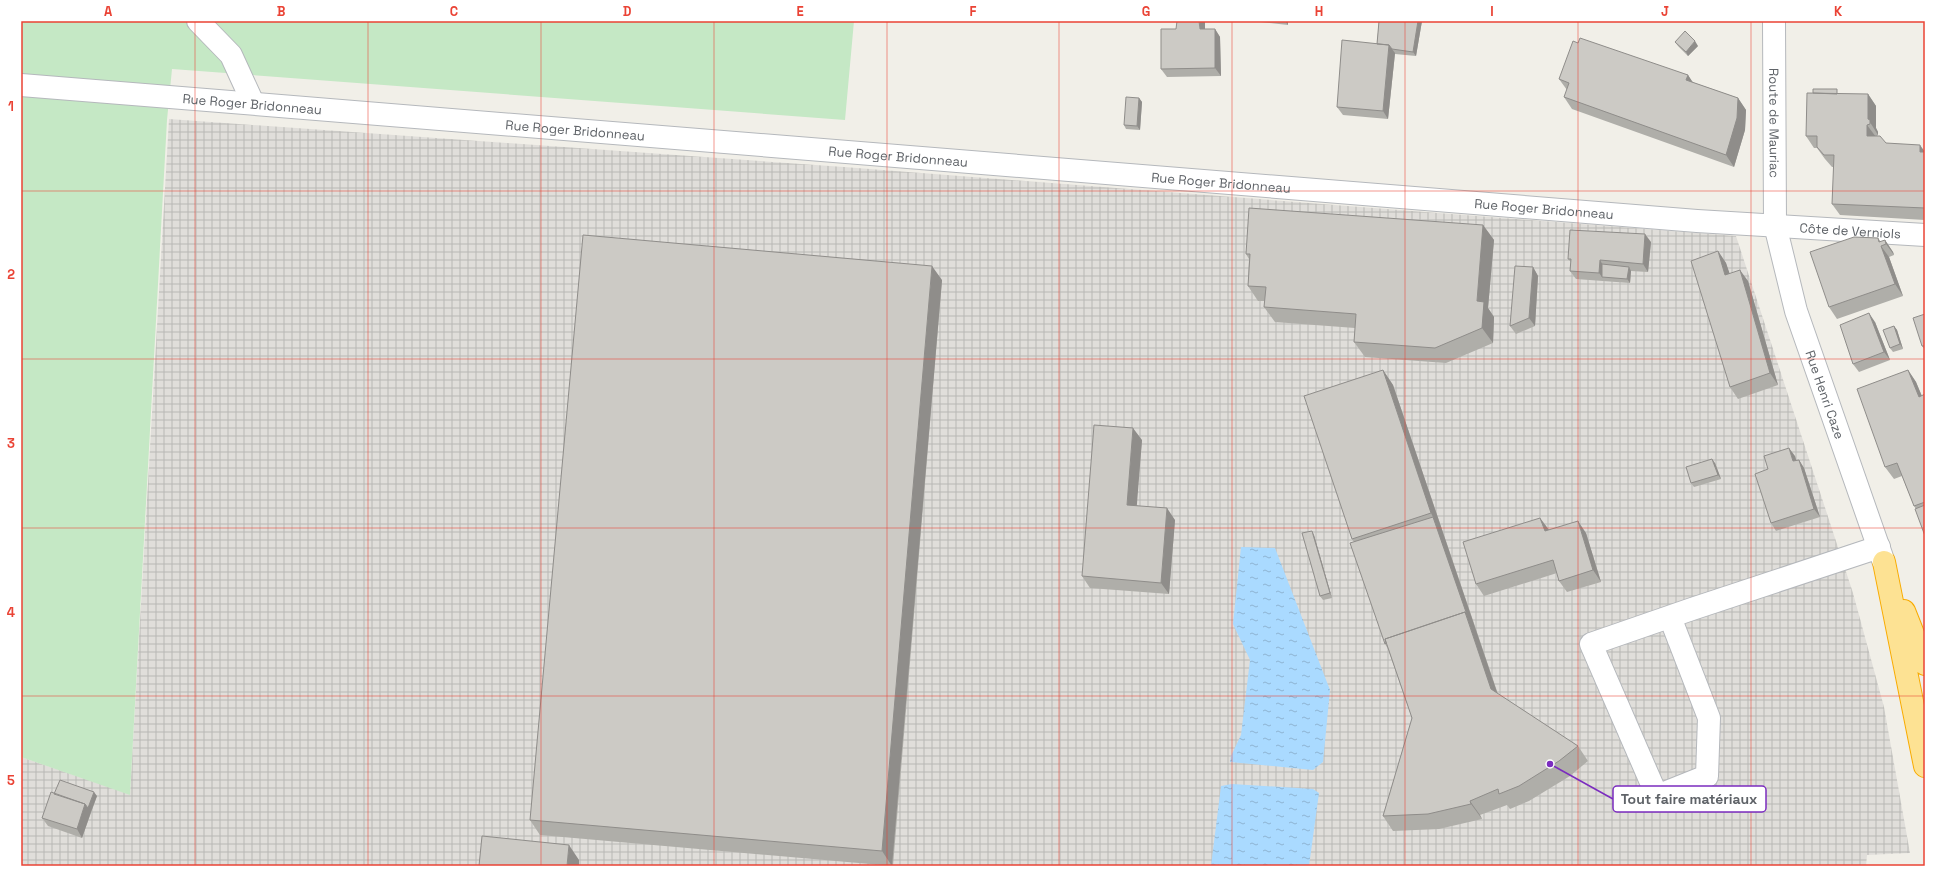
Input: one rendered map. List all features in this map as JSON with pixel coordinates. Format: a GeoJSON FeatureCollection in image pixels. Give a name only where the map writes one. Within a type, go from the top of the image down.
{"type":"FeatureCollection","features":[{"type":"Feature","properties":{"kind":"highway"},"geometry":{"type":"LineString","coordinates":[[1881,555],[1925,664]]}},
{"type":"Feature","properties":{"kind":"highway"},"geometry":{"type":"LineString","coordinates":[[1881,555],[1925,766]]}},
{"type":"Feature","properties":{"kind":"street"},"geometry":{"type":"LineString","coordinates":[[198,21],[231,55],[254,102]]}},
{"type":"Feature","properties":{"kind":"street","name":"Route de Mauriac"},"geometry":{"type":"LineString","coordinates":[[1774,21],[1775,225]]}},
{"type":"Feature","properties":{"kind":"street","name":"Rue Roger Bridonneau"},"geometry":{"type":"LineString","coordinates":[[21,85],[254,102],[1696,221],[1775,225]]}},
{"type":"Feature","properties":{"kind":"street","name":"Côte de Verniols"},"geometry":{"type":"LineString","coordinates":[[1775,225],[1925,235]]}},
{"type":"Feature","properties":{"kind":"street","name":"Rue Henri Caze"},"geometry":{"type":"LineString","coordinates":[[1775,225],[1796,311],[1881,555]]}},
{"type":"Feature","properties":{"kind":"street"},"geometry":{"type":"LineString","coordinates":[[1670,617],[1709,718],[1707,776],[1657,796],[1591,644],[1670,617],[1881,555]]}},
{"type":"Feature","properties":{"kind":"shaded area"},"geometry":{"type":"Polygon","coordinates":[[[169,119],[844,167],[1736,236],[1853,593],[1884,707],[1910,853],[1867,855],[1866,866],[21,866],[21,757],[130,794],[169,119]]]}},
{"type":"Feature","properties":{"kind":"green space"},"geometry":{"type":"Polygon","coordinates":[[[21,21],[854,21],[845,120],[172,69],[167,120],[130,795],[21,757],[21,21]]]}},
{"type":"Feature","properties":{"kind":"water"},"geometry":{"type":"Polygon","coordinates":[[[1241,547],[1275,548],[1330,690],[1323,762],[1313,770],[1230,762],[1231,756],[1241,735],[1250,660],[1233,624],[1241,547]]]}},
{"type":"Feature","properties":{"kind":"water"},"geometry":{"type":"Polygon","coordinates":[[[1232,784],[1313,789],[1319,793],[1309,866],[1211,866],[1221,786],[1232,784]]]}},
{"type":"Feature","properties":{"kind":"building"},"geometry":{"type":"Polygon","coordinates":[[[1177,21],[1199,21],[1200,29],[1215,29],[1215,68],[1161,69],[1161,29],[1176,29],[1177,21]]]}},
{"type":"Feature","properties":{"kind":"building"},"geometry":{"type":"Polygon","coordinates":[[[1379,21],[1418,21],[1413,52],[1392,49],[1389,45],[1377,44],[1379,21]]]}},
{"type":"Feature","properties":{"kind":"building"},"geometry":{"type":"Polygon","coordinates":[[[1685,31],[1695,41],[1686,52],[1675,42],[1685,31]]]}},
{"type":"Feature","properties":{"kind":"building"},"geometry":{"type":"Polygon","coordinates":[[[1580,38],[1688,75],[1686,80],[1738,98],[1737,118],[1726,155],[1564,97],[1569,83],[1559,79],[1573,41],[1578,43],[1580,38]]]}},
{"type":"Feature","properties":{"kind":"building"},"geometry":{"type":"Polygon","coordinates":[[[1342,40],[1389,45],[1383,111],[1337,107],[1342,40]]]}},
{"type":"Feature","properties":{"kind":"building"},"geometry":{"type":"Polygon","coordinates":[[[1813,89],[1837,89],[1837,94],[1813,93],[1813,89]]]}},
{"type":"Feature","properties":{"kind":"building"},"geometry":{"type":"Polygon","coordinates":[[[1807,93],[1868,94],[1868,119],[1870,120],[1870,124],[1867,125],[1867,136],[1880,136],[1886,143],[1920,145],[1920,152],[1925,152],[1925,208],[1832,204],[1834,155],[1824,155],[1817,147],[1817,136],[1806,136],[1807,93]]]}},
{"type":"Feature","properties":{"kind":"building"},"geometry":{"type":"Polygon","coordinates":[[[1126,97],[1139,98],[1137,126],[1124,125],[1126,97]]]}},
{"type":"Feature","properties":{"kind":"building"},"geometry":{"type":"Polygon","coordinates":[[[1249,208],[1483,225],[1477,301],[1484,302],[1482,328],[1435,348],[1354,342],[1356,314],[1264,307],[1266,287],[1248,286],[1250,254],[1246,254],[1249,208]]]}},
{"type":"Feature","properties":{"kind":"building"},"geometry":{"type":"Polygon","coordinates":[[[1570,230],[1645,234],[1643,264],[1600,260],[1599,273],[1570,271],[1571,259],[1568,259],[1570,230]]]}},
{"type":"Feature","properties":{"kind":"building"},"geometry":{"type":"Polygon","coordinates":[[[583,235],[932,266],[882,851],[530,820],[583,235]]]}},
{"type":"Feature","properties":{"kind":"building"},"geometry":{"type":"Polygon","coordinates":[[[1854,237],[1878,238],[1879,242],[1885,240],[1886,244],[1881,246],[1895,284],[1829,307],[1810,252],[1854,237]]]}},
{"type":"Feature","properties":{"kind":"building"},"geometry":{"type":"Polygon","coordinates":[[[1718,251],[1725,275],[1740,270],[1770,373],[1730,387],[1691,261],[1718,251]]]}},
{"type":"Feature","properties":{"kind":"building"},"geometry":{"type":"Polygon","coordinates":[[[1602,264],[1629,267],[1627,279],[1602,277],[1602,264]]]}},
{"type":"Feature","properties":{"kind":"building"},"geometry":{"type":"Polygon","coordinates":[[[1515,266],[1533,267],[1529,318],[1510,326],[1515,266]]]}},
{"type":"Feature","properties":{"kind":"building"},"geometry":{"type":"Polygon","coordinates":[[[1869,313],[1884,352],[1853,364],[1840,325],[1869,313]]]}},
{"type":"Feature","properties":{"kind":"building"},"geometry":{"type":"Polygon","coordinates":[[[1925,314],[1925,346],[1922,346],[1913,318],[1925,314]]]}},
{"type":"Feature","properties":{"kind":"building"},"geometry":{"type":"Polygon","coordinates":[[[1894,326],[1900,344],[1890,348],[1883,330],[1894,326]]]}},
{"type":"Feature","properties":{"kind":"building"},"geometry":{"type":"Polygon","coordinates":[[[1383,370],[1431,513],[1352,539],[1304,396],[1383,370]]]}},
{"type":"Feature","properties":{"kind":"building"},"geometry":{"type":"Polygon","coordinates":[[[1908,370],[1919,397],[1925,394],[1925,502],[1914,506],[1897,463],[1885,467],[1857,389],[1908,370]]]}},
{"type":"Feature","properties":{"kind":"building"},"geometry":{"type":"Polygon","coordinates":[[[1094,425],[1133,428],[1127,505],[1167,508],[1161,583],[1082,576],[1094,425]]]}},
{"type":"Feature","properties":{"kind":"building"},"geometry":{"type":"Polygon","coordinates":[[[1789,448],[1793,461],[1799,460],[1814,509],[1771,523],[1755,474],[1768,469],[1764,456],[1789,448]]]}},
{"type":"Feature","properties":{"kind":"building"},"geometry":{"type":"Polygon","coordinates":[[[1712,459],[1718,475],[1691,483],[1686,467],[1712,459]]]}},
{"type":"Feature","properties":{"kind":"building"},"geometry":{"type":"Polygon","coordinates":[[[1925,505],[1925,536],[1915,509],[1925,505]]]}},
{"type":"Feature","properties":{"kind":"building"},"geometry":{"type":"Polygon","coordinates":[[[1433,517],[1467,615],[1465,612],[1385,639],[1385,644],[1350,543],[1433,517]]]}},
{"type":"Feature","properties":{"kind":"building"},"geometry":{"type":"Polygon","coordinates":[[[1540,518],[1545,531],[1578,521],[1593,570],[1559,581],[1553,560],[1476,584],[1463,542],[1540,518]]]}},
{"type":"Feature","properties":{"kind":"building"},"geometry":{"type":"Polygon","coordinates":[[[1312,531],[1330,593],[1320,596],[1302,533],[1312,531]]]}},
{"type":"Feature","properties":{"kind":"building"},"geometry":{"type":"Polygon","coordinates":[[[1465,612],[1491,689],[1578,746],[1559,761],[1519,786],[1499,794],[1498,789],[1470,801],[1471,804],[1428,814],[1383,816],[1412,718],[1385,639],[1465,612]]]}},
{"type":"Feature","properties":{"kind":"building"},"geometry":{"type":"Polygon","coordinates":[[[60,780],[94,792],[88,808],[85,804],[54,794],[60,780]]]}},
{"type":"Feature","properties":{"kind":"building"},"geometry":{"type":"Polygon","coordinates":[[[51,792],[85,804],[77,829],[42,818],[51,792]]]}},
{"type":"Feature","properties":{"kind":"building"},"geometry":{"type":"Polygon","coordinates":[[[482,836],[569,845],[567,866],[479,866],[482,836]]]}},
{"type":"Feature","properties":{"kind":"place","name":"Tout faire matériaux"},"geometry":{"type":"Point","coordinates":[1550,764]}}]}
